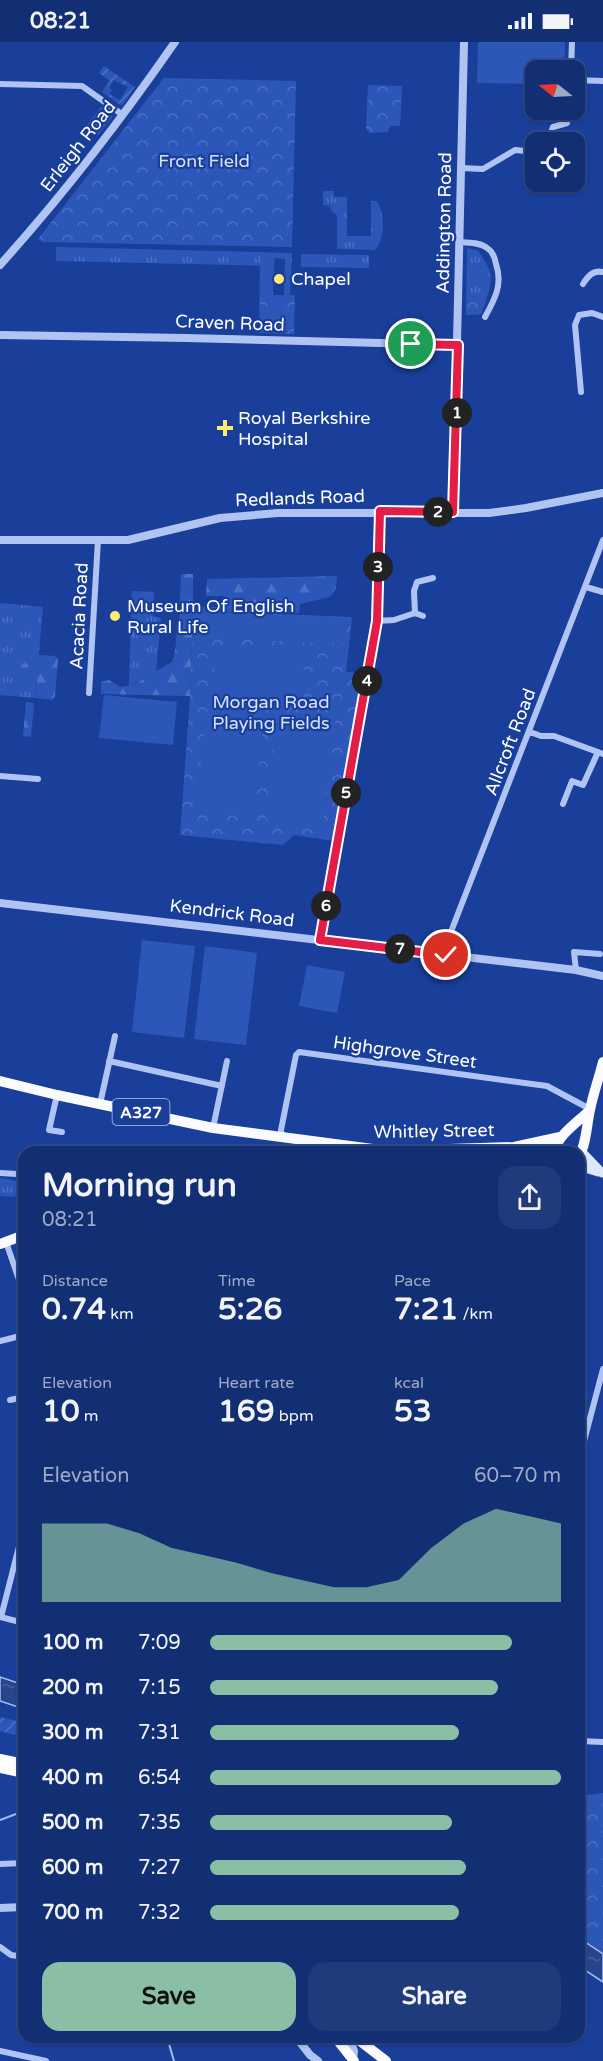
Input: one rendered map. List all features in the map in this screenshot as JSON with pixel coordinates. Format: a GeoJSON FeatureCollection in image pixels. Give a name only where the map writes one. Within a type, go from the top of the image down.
{"type":"FeatureCollection","features":[{"type":"Feature","properties":{"kind":"highway"},"geometry":{"type":"LineString","coordinates":[[0,1759],[18,1763]]}},
{"type":"Feature","properties":{"kind":"highway"},"geometry":{"type":"LineString","coordinates":[[0,1768],[18,1772]]}},
{"type":"Feature","properties":{"kind":"highway"},"geometry":{"type":"LineString","coordinates":[[340,2043],[353,2061]]}},
{"type":"Feature","properties":{"kind":"highway"},"geometry":{"type":"LineString","coordinates":[[363,2043],[386,2061]]}},
{"type":"Feature","properties":{"kind":"main road"},"geometry":{"type":"LineString","coordinates":[[582,1146],[603,1062]]}},
{"type":"Feature","properties":{"kind":"main road","name":"A327"},"geometry":{"type":"LineString","coordinates":[[0,1081],[213,1128],[282,1138]]}},
{"type":"Feature","properties":{"kind":"main road"},"geometry":{"type":"LineString","coordinates":[[556,1146],[590,1110]]}},
{"type":"Feature","properties":{"kind":"main road"},"geometry":{"type":"LineString","coordinates":[[563,1136],[574,1135],[579,1146]]}},
{"type":"Feature","properties":{"kind":"main road","name":"Whitley Street"},"geometry":{"type":"LineString","coordinates":[[520,1146],[563,1136]]}},
{"type":"Feature","properties":{"kind":"main road","name":"Whitley Street"},"geometry":{"type":"LineString","coordinates":[[282,1138],[343,1146]]}},
{"type":"Feature","properties":{"kind":"main road"},"geometry":{"type":"LineString","coordinates":[[585,1154],[602,1173]]}},
{"type":"Feature","properties":{"kind":"main road"},"geometry":{"type":"LineString","coordinates":[[585,1168],[602,1173]]}},
{"type":"Feature","properties":{"kind":"main road"},"geometry":{"type":"LineString","coordinates":[[3,1243],[18,1237]]}},
{"type":"Feature","properties":{"kind":"street","name":"Erleigh Road"},"geometry":{"type":"LineString","coordinates":[[0,266],[55,202],[123,115],[174,42]]}},
{"type":"Feature","properties":{"kind":"street","name":"Addington Road"},"geometry":{"type":"LineString","coordinates":[[453,512],[464,42]]}},
{"type":"Feature","properties":{"kind":"street"},"geometry":{"type":"LineString","coordinates":[[571,60],[572,42]]}},
{"type":"Feature","properties":{"kind":"street"},"geometry":{"type":"LineString","coordinates":[[585,80],[603,81]]}},
{"type":"Feature","properties":{"kind":"street"},"geometry":{"type":"LineString","coordinates":[[0,84],[81,86],[123,115]]}},
{"type":"Feature","properties":{"kind":"street"},"geometry":{"type":"LineString","coordinates":[[552,132],[554,127],[567,123]]}},
{"type":"Feature","properties":{"kind":"street"},"geometry":{"type":"LineString","coordinates":[[461,168],[483,169],[515,150],[525,151]]}},
{"type":"Feature","properties":{"kind":"street"},"geometry":{"type":"LineString","coordinates":[[460,242],[481,244],[489,249],[496,261],[500,277],[496,296],[485,317]]}},
{"type":"Feature","properties":{"kind":"street"},"geometry":{"type":"LineString","coordinates":[[583,284],[594,272],[603,273]]}},
{"type":"Feature","properties":{"kind":"street"},"geometry":{"type":"LineString","coordinates":[[581,392],[575,325],[579,315],[585,313],[603,317]]}},
{"type":"Feature","properties":{"kind":"street","name":"Craven Road"},"geometry":{"type":"LineString","coordinates":[[0,335],[458,345]]}},
{"type":"Feature","properties":{"kind":"street","name":"Redlands Road"},"geometry":{"type":"LineString","coordinates":[[0,540],[128,540],[220,518],[278,513],[380,511],[489,513],[603,493]]}},
{"type":"Feature","properties":{"kind":"street"},"geometry":{"type":"LineString","coordinates":[[320,940],[377,621],[380,511]]}},
{"type":"Feature","properties":{"kind":"street","name":"Acacia Road"},"geometry":{"type":"LineString","coordinates":[[89,693],[98,540]]}},
{"type":"Feature","properties":{"kind":"street","name":"Allcroft Road"},"geometry":{"type":"LineString","coordinates":[[446,955],[447,942],[603,540]]}},
{"type":"Feature","properties":{"kind":"street"},"geometry":{"type":"LineString","coordinates":[[415,614],[414,591],[417,582],[433,578]]}},
{"type":"Feature","properties":{"kind":"street"},"geometry":{"type":"LineString","coordinates":[[586,587],[603,592]]}},
{"type":"Feature","properties":{"kind":"street"},"geometry":{"type":"LineString","coordinates":[[377,621],[394,620],[415,614],[423,616]]}},
{"type":"Feature","properties":{"kind":"street"},"geometry":{"type":"LineString","coordinates":[[530,732],[541,736],[554,736],[601,753],[583,785],[572,781],[563,804]]}},
{"type":"Feature","properties":{"kind":"street"},"geometry":{"type":"LineString","coordinates":[[0,776],[38,779]]}},
{"type":"Feature","properties":{"kind":"street","name":"Kendrick Road"},"geometry":{"type":"LineString","coordinates":[[0,903],[576,970],[603,976]]}},
{"type":"Feature","properties":{"kind":"street"},"geometry":{"type":"LineString","coordinates":[[576,970],[574,952],[600,954]]}},
{"type":"Feature","properties":{"kind":"street"},"geometry":{"type":"LineString","coordinates":[[100,1104],[115,1036]]}},
{"type":"Feature","properties":{"kind":"street","name":"Highgrove Street"},"geometry":{"type":"LineString","coordinates":[[282,1138],[281,1130],[296,1056],[299,1052],[547,1086],[590,1110]]}},
{"type":"Feature","properties":{"kind":"street"},"geometry":{"type":"LineString","coordinates":[[109,1061],[222,1086]]}},
{"type":"Feature","properties":{"kind":"street"},"geometry":{"type":"LineString","coordinates":[[213,1128],[227,1061]]}},
{"type":"Feature","properties":{"kind":"street"},"geometry":{"type":"LineString","coordinates":[[57,1095],[49,1130],[62,1132]]}},
{"type":"Feature","properties":{"kind":"street"},"geometry":{"type":"LineString","coordinates":[[0,1173],[18,1175]]}},
{"type":"Feature","properties":{"kind":"street"},"geometry":{"type":"LineString","coordinates":[[3,1243],[18,1273]]}},
{"type":"Feature","properties":{"kind":"street"},"geometry":{"type":"LineString","coordinates":[[0,1341],[18,1336]]}},
{"type":"Feature","properties":{"kind":"street"},"geometry":{"type":"LineString","coordinates":[[585,1425],[601,1385],[603,1369]]}},
{"type":"Feature","properties":{"kind":"street"},"geometry":{"type":"LineString","coordinates":[[10,1400],[18,1398]]}},
{"type":"Feature","properties":{"kind":"street"},"geometry":{"type":"LineString","coordinates":[[18,1557],[1,1617],[18,1621]]}},
{"type":"Feature","properties":{"kind":"street"},"geometry":{"type":"LineString","coordinates":[[585,1741],[603,1742]]}},
{"type":"Feature","properties":{"kind":"street"},"geometry":{"type":"LineString","coordinates":[[0,1864],[18,1863]]}},
{"type":"Feature","properties":{"kind":"street"},"geometry":{"type":"LineString","coordinates":[[0,1908],[18,1907]]}},
{"type":"Feature","properties":{"kind":"street"},"geometry":{"type":"LineString","coordinates":[[0,1947],[11,1955],[18,1956]]}},
{"type":"Feature","properties":{"kind":"street"},"geometry":{"type":"LineString","coordinates":[[302,2043],[310,2055],[318,2061]]}},
{"type":"Feature","properties":{"kind":"street"},"geometry":{"type":"LineString","coordinates":[[351,2043],[354,2054],[353,2061]]}},
{"type":"Feature","properties":{"kind":"street"},"geometry":{"type":"LineString","coordinates":[[0,2051],[46,2061]]}},
{"type":"Feature","properties":{"kind":"green space"},"geometry":{"type":"Polygon","coordinates":[[[478,42],[565,42],[564,60],[525,60],[525,84],[477,83],[478,42]]]}},
{"type":"Feature","properties":{"kind":"green space"},"geometry":{"type":"Polygon","coordinates":[[[104,66],[135,87],[122,106],[102,92],[110,81],[99,73],[104,66]],[[114,80],[109,87],[112,90],[109,94],[120,100],[128,87],[114,80]]]}},
{"type":"Feature","properties":{"kind":"green space","name":"Front Field"},"geometry":{"type":"Polygon","coordinates":[[[164,78],[296,81],[292,247],[43,242],[38,239],[164,78]]]}},
{"type":"Feature","properties":{"kind":"green space"},"geometry":{"type":"Polygon","coordinates":[[[368,85],[402,86],[400,126],[390,126],[388,132],[369,133],[366,128],[368,85]]]}},
{"type":"Feature","properties":{"kind":"green space"},"geometry":{"type":"Polygon","coordinates":[[[101,107],[111,114],[112,118],[98,135],[86,126],[101,107]]]}},
{"type":"Feature","properties":{"kind":"green space"},"geometry":{"type":"Polygon","coordinates":[[[323,191],[334,191],[334,197],[347,197],[347,236],[371,236],[371,201],[377,201],[383,226],[381,240],[375,250],[337,249],[337,215],[332,212],[330,206],[323,205],[323,191]]]}},
{"type":"Feature","properties":{"kind":"green space"},"geometry":{"type":"Polygon","coordinates":[[[56,247],[292,253],[290,295],[284,295],[285,259],[275,258],[274,266],[56,261],[56,247]]]}},
{"type":"Feature","properties":{"kind":"green space"},"geometry":{"type":"Polygon","coordinates":[[[467,248],[477,250],[484,259],[490,274],[490,288],[481,314],[466,315],[467,248]]]}},
{"type":"Feature","properties":{"kind":"green space"},"geometry":{"type":"Polygon","coordinates":[[[301,254],[369,255],[369,268],[301,267],[301,254]]]}},
{"type":"Feature","properties":{"kind":"green space"},"geometry":{"type":"Polygon","coordinates":[[[261,258],[274,258],[273,292],[260,291],[261,258]]]}},
{"type":"Feature","properties":{"kind":"green space"},"geometry":{"type":"Polygon","coordinates":[[[260,266],[274,266],[273,295],[295,295],[294,334],[259,333],[260,266]]]}},
{"type":"Feature","properties":{"kind":"green space"},"geometry":{"type":"Polygon","coordinates":[[[466,301],[486,301],[481,314],[466,315],[466,301]]]}},
{"type":"Feature","properties":{"kind":"green space"},"geometry":{"type":"Polygon","coordinates":[[[264,307],[281,307],[280,324],[263,324],[264,307]]]}},
{"type":"Feature","properties":{"kind":"green space"},"geometry":{"type":"Polygon","coordinates":[[[181,574],[193,574],[193,607],[224,607],[224,596],[206,596],[207,579],[337,576],[336,588],[330,597],[300,604],[299,613],[193,611],[190,696],[101,694],[101,682],[109,680],[120,687],[133,685],[172,662],[176,647],[177,622],[179,621],[181,574]]]}},
{"type":"Feature","properties":{"kind":"green space"},"geometry":{"type":"Polygon","coordinates":[[[132,591],[154,592],[153,616],[161,618],[156,672],[129,686],[132,591]]]}},
{"type":"Feature","properties":{"kind":"green space"},"geometry":{"type":"Polygon","coordinates":[[[0,603],[43,607],[35,698],[0,695],[0,603]]]}},
{"type":"Feature","properties":{"kind":"green space","name":"Morgan Road Playing Fields"},"geometry":{"type":"Polygon","coordinates":[[[193,611],[352,617],[346,672],[361,673],[334,841],[294,835],[283,845],[180,835],[190,697],[193,611]]]}},
{"type":"Feature","properties":{"kind":"green space"},"geometry":{"type":"Polygon","coordinates":[[[196,612],[346,618],[345,644],[195,638],[196,612]]]}},
{"type":"Feature","properties":{"kind":"green space"},"geometry":{"type":"Polygon","coordinates":[[[216,647],[305,652],[302,704],[213,699],[216,647]]]}},
{"type":"Feature","properties":{"kind":"green space"},"geometry":{"type":"Polygon","coordinates":[[[39,655],[55,656],[58,659],[53,700],[35,698],[37,680],[28,679],[22,675],[22,665],[38,659],[39,655]]]}},
{"type":"Feature","properties":{"kind":"green space"},"geometry":{"type":"Polygon","coordinates":[[[104,695],[177,702],[173,745],[99,738],[104,695]]]}},
{"type":"Feature","properties":{"kind":"green space"},"geometry":{"type":"Polygon","coordinates":[[[26,702],[34,703],[31,737],[23,736],[26,702]]]}},
{"type":"Feature","properties":{"kind":"green space"},"geometry":{"type":"Polygon","coordinates":[[[208,706],[265,713],[252,818],[195,811],[208,706]]]}},
{"type":"Feature","properties":{"kind":"green space"},"geometry":{"type":"Polygon","coordinates":[[[278,714],[335,720],[323,825],[266,819],[278,714]]]}},
{"type":"Feature","properties":{"kind":"green space"},"geometry":{"type":"Polygon","coordinates":[[[142,940],[195,946],[184,1038],[132,1032],[142,940]]]}},
{"type":"Feature","properties":{"kind":"green space"},"geometry":{"type":"Polygon","coordinates":[[[205,946],[257,953],[246,1045],[194,1039],[205,946]]]}},
{"type":"Feature","properties":{"kind":"green space"},"geometry":{"type":"Polygon","coordinates":[[[307,965],[345,972],[337,1013],[299,1006],[307,965]]]}},
{"type":"Feature","properties":{"kind":"green space"},"geometry":{"type":"Polygon","coordinates":[[[0,1178],[18,1181],[18,1192],[16,1192],[15,1197],[0,1196],[0,1178]]]}},
{"type":"Feature","properties":{"kind":"green space"},"geometry":{"type":"Polygon","coordinates":[[[0,1717],[18,1721],[15,1735],[0,1731],[0,1717]]]}},
{"type":"Feature","properties":{"kind":"green space"},"geometry":{"type":"Polygon","coordinates":[[[603,1793],[603,1954],[585,1942],[585,1795],[603,1793]]]}},
{"type":"Feature","properties":{"kind":"water"},"geometry":{"type":"Polygon","coordinates":[[[0,1677],[18,1683],[18,1707],[0,1701],[0,1677]]]}},
{"type":"Feature","properties":{"kind":"water"},"geometry":{"type":"Polygon","coordinates":[[[585,1942],[603,1954],[603,1982],[585,1970],[585,1942]]]}},
{"type":"Feature","properties":{"kind":"waterway"},"geometry":{"type":"LineString","coordinates":[[0,1820],[18,1813]]}},
{"type":"Feature","properties":{"kind":"waterway"},"geometry":{"type":"LineString","coordinates":[[169,2043],[174,2061]]}},
{"type":"Feature","properties":{"kind":"place","name":"Chapel"},"geometry":{"type":"Point","coordinates":[279,279]}},
{"type":"Feature","properties":{"kind":"place","name":"Royal Berkshire Hospital"},"geometry":{"type":"Point","coordinates":[225,428]}},
{"type":"Feature","properties":{"kind":"place","name":"Museum Of English Rural Life"},"geometry":{"type":"Point","coordinates":[115,616]}},
{"type":"Feature","properties":{"kind":"route"},"geometry":{"type":"LineString","coordinates":[[411,344],[458,345],[453,512],[380,511],[377,621],[320,940],[446,955]]}}]}
